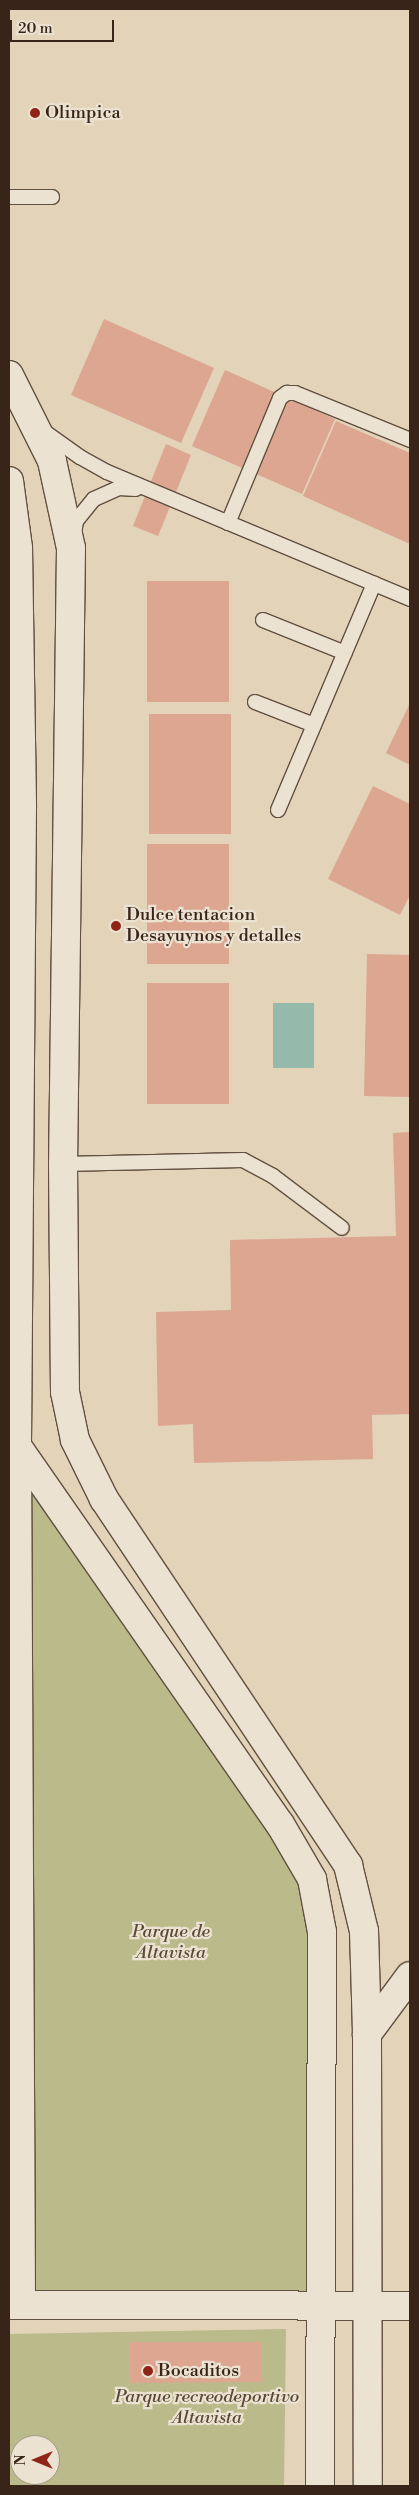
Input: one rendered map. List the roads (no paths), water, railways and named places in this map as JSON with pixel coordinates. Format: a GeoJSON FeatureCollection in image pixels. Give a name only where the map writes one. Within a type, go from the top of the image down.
{"type":"FeatureCollection","features":[{"type":"Feature","properties":{"kind":"street"},"geometry":{"type":"LineString","coordinates":[[9,375],[52,461],[71,548],[63,1164],[65,1392],[75,1440],[104,1499],[348,1865],[364,1931],[367,2034],[368,2486]]}},
{"type":"Feature","properties":{"kind":"street"},"geometry":{"type":"LineString","coordinates":[[9,481],[18,558],[22,807],[15,1165],[17,1446],[15,2305],[410,2306]]}},
{"type":"Feature","properties":{"kind":"street"},"geometry":{"type":"LineString","coordinates":[[15,1165],[63,1164]]}},
{"type":"Feature","properties":{"kind":"street"},"geometry":{"type":"LineString","coordinates":[[17,1446],[280,1824],[312,1878],[322,1932],[320,2486]]}},
{"type":"Feature","properties":{"kind":"street"},"geometry":{"type":"LineString","coordinates":[[367,2034],[410,1976]]}},
{"type":"Feature","properties":{"kind":"lane"},"geometry":{"type":"LineString","coordinates":[[9,197],[52,197]]}},
{"type":"Feature","properties":{"kind":"lane"},"geometry":{"type":"LineString","coordinates":[[228,523],[280,398],[286,393],[295,393],[410,440]]}},
{"type":"Feature","properties":{"kind":"lane"},"geometry":{"type":"LineString","coordinates":[[34,424],[86,461],[107,472],[410,599]]}},
{"type":"Feature","properties":{"kind":"lane"},"geometry":{"type":"LineString","coordinates":[[71,548],[76,520],[94,499],[119,488],[147,490]]}},
{"type":"Feature","properties":{"kind":"lane"},"geometry":{"type":"LineString","coordinates":[[278,810],[374,584]]}},
{"type":"Feature","properties":{"kind":"lane"},"geometry":{"type":"LineString","coordinates":[[263,620],[345,653]]}},
{"type":"Feature","properties":{"kind":"lane"},"geometry":{"type":"LineString","coordinates":[[255,702],[314,725]]}},
{"type":"Feature","properties":{"kind":"lane"},"geometry":{"type":"LineString","coordinates":[[63,1164],[243,1160],[273,1176],[342,1228]]}},
{"type":"Feature","properties":{"kind":"place","name":"Olimpica"},"geometry":{"type":"Point","coordinates":[35,113]}},
{"type":"Feature","properties":{"kind":"place","name":"Dulce tentacion Desayuynos y detalles"},"geometry":{"type":"Point","coordinates":[116,926]}},
{"type":"Feature","properties":{"kind":"place","name":"Bocaditos"},"geometry":{"type":"Point","coordinates":[148,2371]}},
{"type":"Feature","properties":{"kind":"park label","name":"Parque de Altavista"},"geometry":{"type":"Point","coordinates":[171,1944]}},
{"type":"Feature","properties":{"kind":"park label","name":"Parque recreodeportivo Altavista"},"geometry":{"type":"Point","coordinates":[207,2408]}}]}
